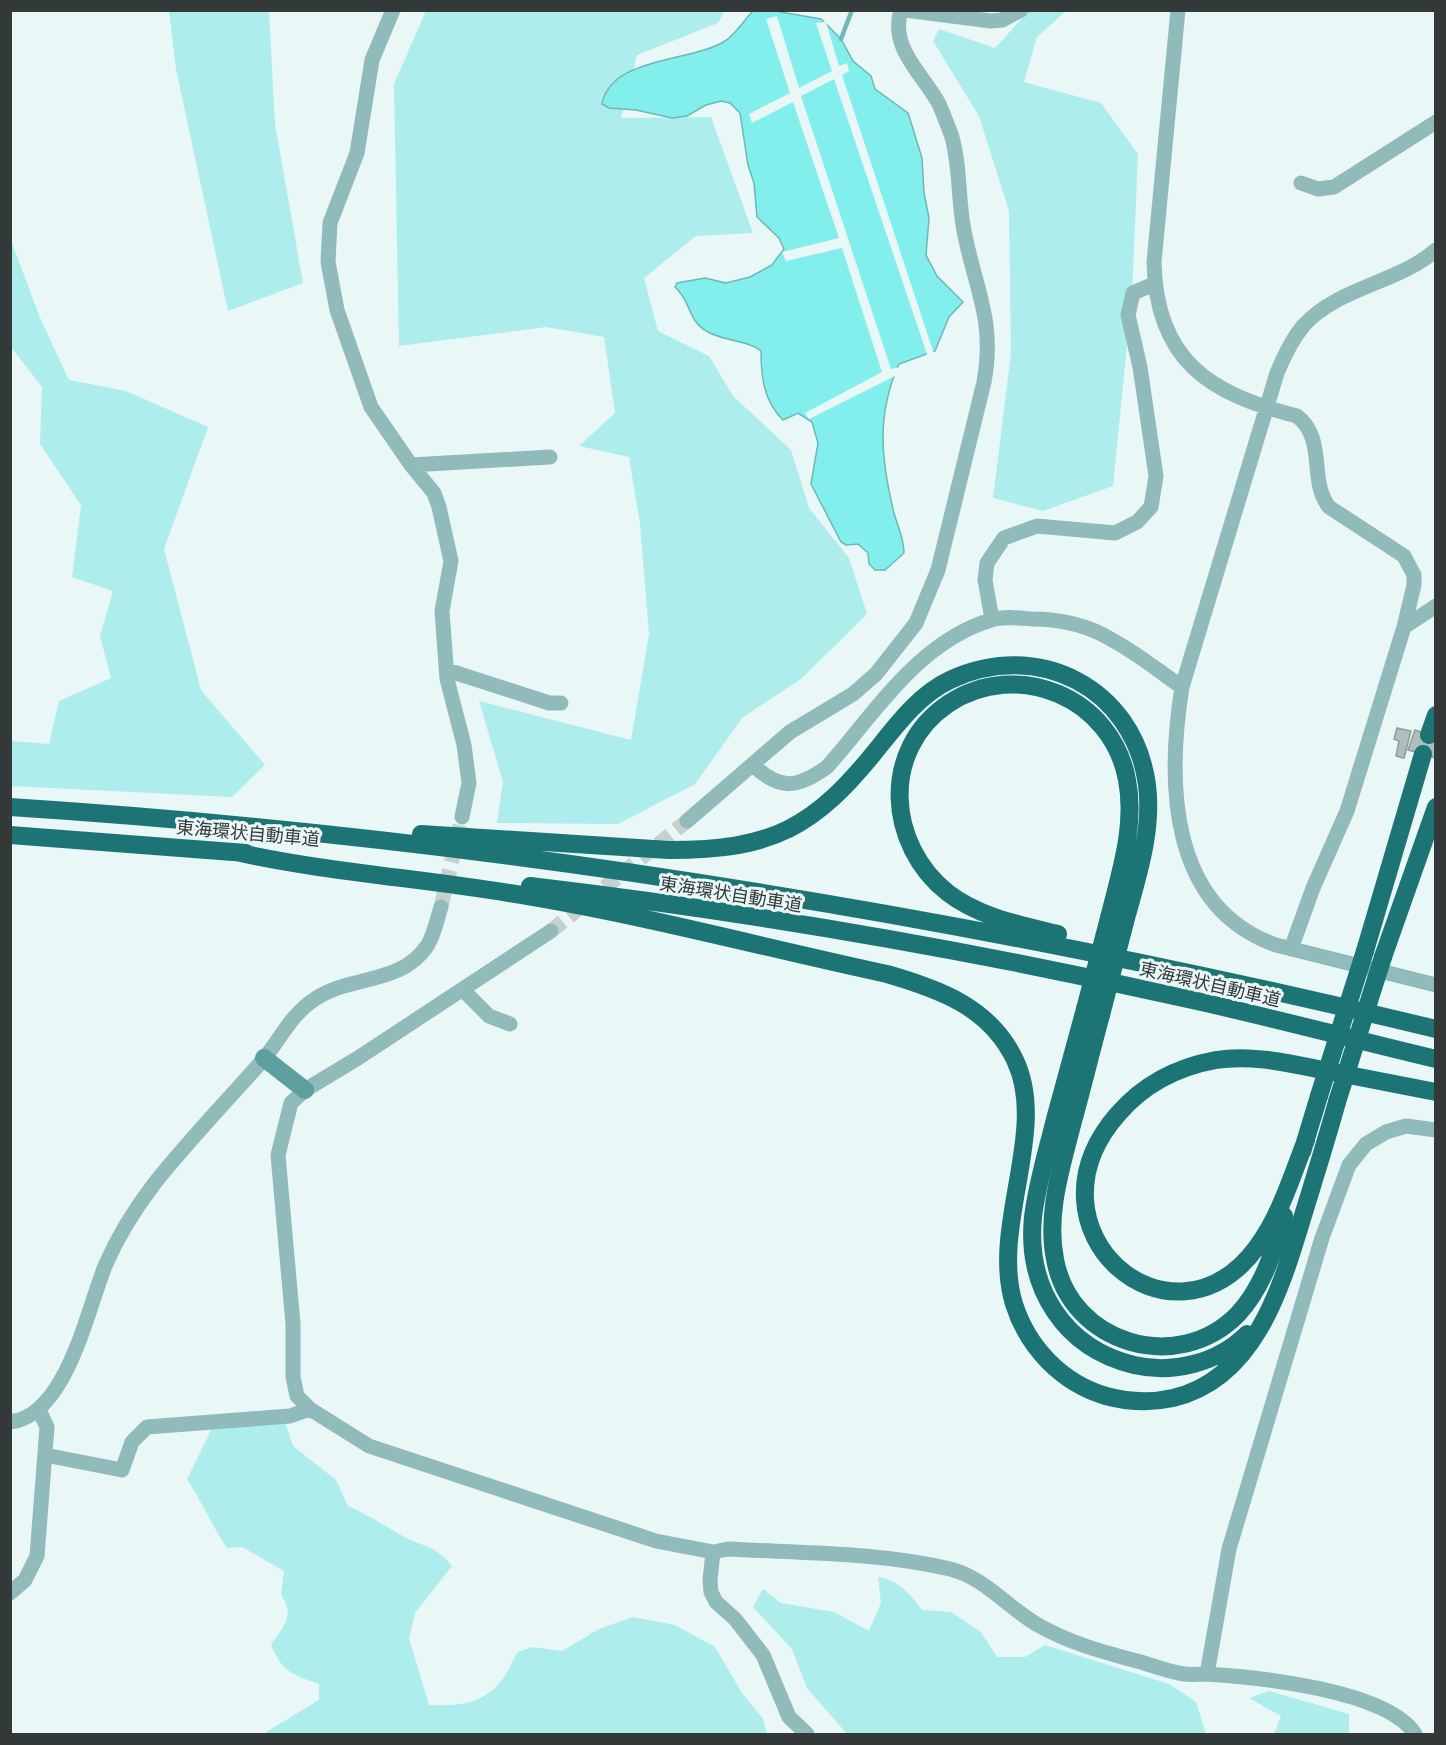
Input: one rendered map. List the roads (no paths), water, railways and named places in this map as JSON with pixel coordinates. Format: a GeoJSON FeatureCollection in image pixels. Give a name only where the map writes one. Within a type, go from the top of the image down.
{"type":"FeatureCollection","features":[{"type":"Feature","properties":{"kind":"highway"},"geometry":{"type":"LineString","coordinates":[[240,824],[669,850],[703,850],[742,844],[792,828],[829,804],[914,706],[948,681],[984,668],[1023,664],[1059,672],[1092,689],[1121,717],[1139,750],[1148,787],[1147,829],[1117,920],[1093,1012],[1059,1174],[1052,1231],[1055,1260],[1069,1296],[1089,1321],[1103,1331],[1134,1344],[1170,1347],[1206,1337],[1238,1314],[1250,1299],[1269,1262],[1423,754]]}},
{"type":"Feature","properties":{"kind":"highway"},"geometry":{"type":"LineString","coordinates":[[1117,920],[1129,801],[1123,761],[1102,726],[1074,701],[1040,686],[1021,683],[984,688],[965,694],[933,717],[916,736],[905,759],[898,798],[900,819],[907,842],[919,862],[933,879],[957,899],[987,915],[1011,922],[1337,1000],[1393,1019]]}},
{"type":"Feature","properties":{"kind":"highway"},"geometry":{"type":"LineString","coordinates":[[1429,735],[1436,715]]}},
{"type":"Feature","properties":{"kind":"highway","name":"東海環状自動車道"},"geometry":{"type":"LineString","coordinates":[[10,807],[240,824],[565,863],[865,909],[1091,953],[1436,1029]]}},
{"type":"Feature","properties":{"kind":"highway"},"geometry":{"type":"LineString","coordinates":[[236,852],[278,861],[510,893],[666,924],[887,974],[922,984],[964,1004],[996,1029],[1016,1062],[1022,1079],[1024,1124],[1008,1262],[1014,1303],[1031,1340],[1044,1356],[1075,1383],[1094,1392],[1138,1402],[1161,1400],[1199,1389],[1215,1380],[1244,1351],[1257,1334],[1277,1294],[1383,957],[1436,807]]}},
{"type":"Feature","properties":{"kind":"highway","name":"東海環状自動車道"},"geometry":{"type":"LineString","coordinates":[[10,835],[236,852],[539,887],[862,936],[1196,1001],[1436,1059]]}},
{"type":"Feature","properties":{"kind":"highway"},"geometry":{"type":"LineString","coordinates":[[1093,1012],[1042,1169],[1033,1220],[1035,1264],[1050,1304],[1074,1335],[1088,1346],[1122,1362],[1161,1368],[1200,1362],[1220,1355],[1238,1343],[1253,1328],[1277,1294]]}},
{"type":"Feature","properties":{"kind":"highway"},"geometry":{"type":"LineString","coordinates":[[1306,1140],[1267,1232],[1243,1263],[1212,1284],[1177,1291],[1157,1289],[1139,1283],[1110,1262],[1091,1231],[1086,1213],[1087,1176],[1101,1137],[1112,1121],[1140,1093],[1176,1071],[1218,1060],[1262,1060],[1436,1092]]}},
{"type":"Feature","properties":{"kind":"street"},"geometry":{"type":"LineString","coordinates":[[393,10],[372,60],[357,153],[330,223],[328,262],[337,310],[371,407],[411,465],[434,493],[452,561],[442,611],[447,670],[464,745],[469,783],[462,817]]}},
{"type":"Feature","properties":{"kind":"street"},"geometry":{"type":"LineString","coordinates":[[687,821],[790,732],[853,694],[876,674],[916,623],[938,570],[990,353],[988,332],[963,226],[951,136],[938,103],[920,78],[900,41],[897,25],[903,10],[991,21],[1002,20],[1021,10]]}},
{"type":"Feature","properties":{"kind":"street"},"geometry":{"type":"LineString","coordinates":[[1178,10],[1155,234],[1156,301],[1167,332],[1192,366],[1221,390],[1266,408],[1297,416],[1311,431],[1319,490],[1329,507],[1396,550],[1410,565],[1414,585],[1404,627],[1347,811],[1313,888],[1291,949]]}},
{"type":"Feature","properties":{"kind":"street"},"geometry":{"type":"LineString","coordinates":[[1301,183],[1318,189],[1334,187],[1436,122]]}},
{"type":"Feature","properties":{"kind":"street"},"geometry":{"type":"LineString","coordinates":[[1436,250],[1413,265],[1331,304],[1305,325],[1288,350],[1277,373],[1182,687],[1176,723],[1175,762],[1181,832],[1190,861],[1210,898],[1232,920],[1259,939],[1436,985]]}},
{"type":"Feature","properties":{"kind":"street"},"geometry":{"type":"LineString","coordinates":[[992,619],[984,580],[987,563],[1004,538],[1037,526],[1115,533],[1137,522],[1151,507],[1156,489],[1153,445],[1128,315],[1133,293],[1154,284]]}},
{"type":"Feature","properties":{"kind":"street"},"geometry":{"type":"LineString","coordinates":[[411,465],[550,457]]}},
{"type":"Feature","properties":{"kind":"street"},"geometry":{"type":"LineString","coordinates":[[1404,627],[1436,606]]}},
{"type":"Feature","properties":{"kind":"street"},"geometry":{"type":"LineString","coordinates":[[753,765],[777,782],[790,785],[815,775],[827,766],[918,663],[939,646],[992,619],[1037,619],[1064,622],[1090,629],[1114,641],[1182,687]]}},
{"type":"Feature","properties":{"kind":"street"},"geometry":{"type":"LineString","coordinates":[[447,670],[549,703],[561,703]]}},
{"type":"Feature","properties":{"kind":"street"},"geometry":{"type":"LineString","coordinates":[[10,1422],[21,1421],[39,1410],[61,1384],[106,1264],[124,1229],[153,1186],[264,1058],[283,1029],[314,999],[340,986],[378,979],[407,966],[428,945],[441,907]]}},
{"type":"Feature","properties":{"kind":"street"},"geometry":{"type":"LineString","coordinates":[[551,931],[305,1090],[291,1103],[278,1155],[293,1324],[293,1377],[297,1396],[310,1409],[369,1446],[656,1541],[712,1552],[728,1549],[843,1554],[954,1570],[976,1580],[1036,1624],[1082,1646],[1184,1674],[1207,1674],[1334,1690],[1363,1700],[1393,1715],[1409,1725],[1415,1734]]}},
{"type":"Feature","properties":{"kind":"street"},"geometry":{"type":"LineString","coordinates":[[463,990],[489,1016],[510,1024]]}},
{"type":"Feature","properties":{"kind":"street"},"geometry":{"type":"LineString","coordinates":[[264,1058],[305,1090]]}},
{"type":"Feature","properties":{"kind":"street"},"geometry":{"type":"LineString","coordinates":[[1207,1674],[1229,1549],[1322,1238],[1349,1165],[1366,1144],[1386,1132],[1406,1126],[1436,1130]]}},
{"type":"Feature","properties":{"kind":"street"},"geometry":{"type":"LineString","coordinates":[[45,1455],[122,1470],[132,1442],[147,1427],[290,1416],[310,1409]]}},
{"type":"Feature","properties":{"kind":"street"},"geometry":{"type":"LineString","coordinates":[[10,1593],[25,1580],[37,1556],[47,1427],[39,1410]]}},
{"type":"Feature","properties":{"kind":"street"},"geometry":{"type":"LineString","coordinates":[[712,1552],[710,1580],[711,1592],[716,1602],[735,1619],[763,1655],[789,1717],[807,1734]]}},
{"type":"Feature","properties":{"kind":"waterway"},"geometry":{"type":"LineString","coordinates":[[841,39],[852,10]]}},
{"type":"Feature","properties":{"kind":"tunnel"},"geometry":{"type":"LineString","coordinates":[[441,907],[462,817]]}},
{"type":"Feature","properties":{"kind":"tunnel"},"geometry":{"type":"LineString","coordinates":[[551,931],[687,821]]}}]}
